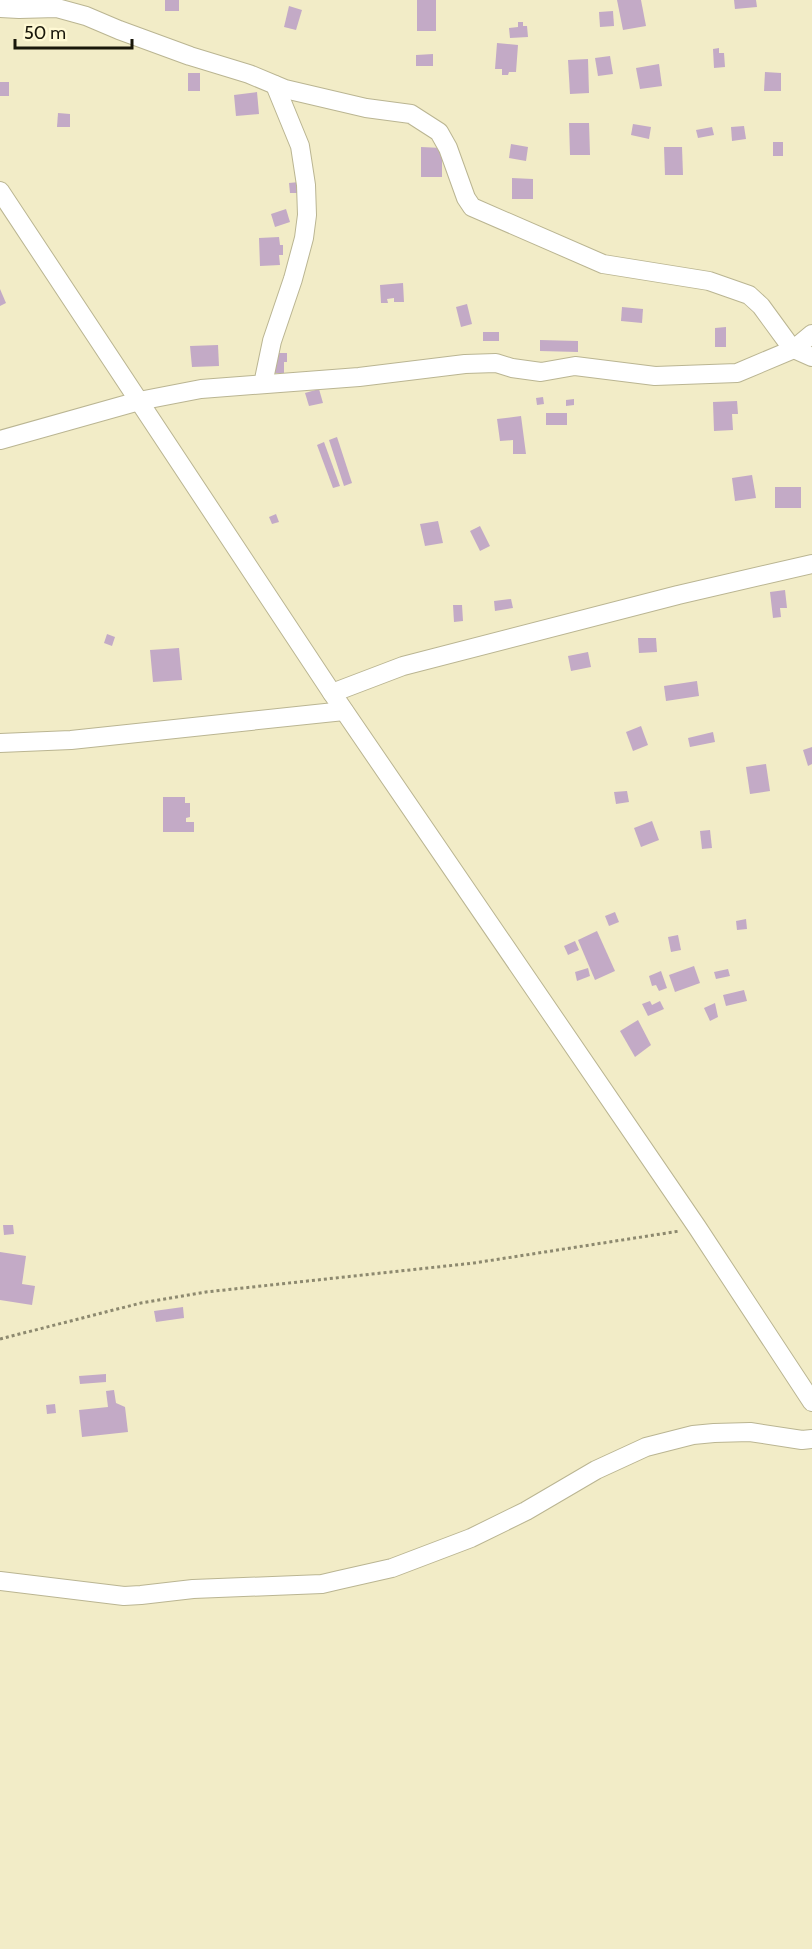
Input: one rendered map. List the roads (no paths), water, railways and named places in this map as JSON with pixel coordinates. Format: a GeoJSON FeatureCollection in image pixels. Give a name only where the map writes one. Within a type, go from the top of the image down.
{"type":"FeatureCollection","features":[{"type":"Feature","properties":{"kind":"street"},"geometry":{"type":"LineString","coordinates":[[0,8],[19,9],[65,4],[86,16],[129,34],[249,74],[275,85],[366,108],[411,114],[439,132],[448,148],[466,198],[472,207],[603,264],[709,281],[749,295],[761,306],[794,349],[812,357]]}},
{"type":"Feature","properties":{"kind":"street"},"geometry":{"type":"LineString","coordinates":[[263,384],[272,342],[304,238],[308,215],[300,146],[275,85]]}},
{"type":"Feature","properties":{"kind":"street"},"geometry":{"type":"LineString","coordinates":[[0,191],[344,711],[697,1227],[812,1402]]}},
{"type":"Feature","properties":{"kind":"street"},"geometry":{"type":"LineString","coordinates":[[0,440],[139,401],[201,389],[359,377],[480,363],[496,363],[541,372],[574,366],[655,376],[737,373],[794,349],[812,334]]}},
{"type":"Feature","properties":{"kind":"street"},"geometry":{"type":"LineString","coordinates":[[332,693],[403,666],[678,595],[812,564]]}},
{"type":"Feature","properties":{"kind":"street"},"geometry":{"type":"LineString","coordinates":[[0,743],[71,740],[344,711]]}},
{"type":"Feature","properties":{"kind":"street"},"geometry":{"type":"LineString","coordinates":[[0,1581],[124,1596],[183,1589],[322,1584],[392,1568],[471,1538],[526,1511],[596,1470],[646,1447],[693,1435],[714,1433],[750,1432],[802,1440],[812,1439]]}}]}
